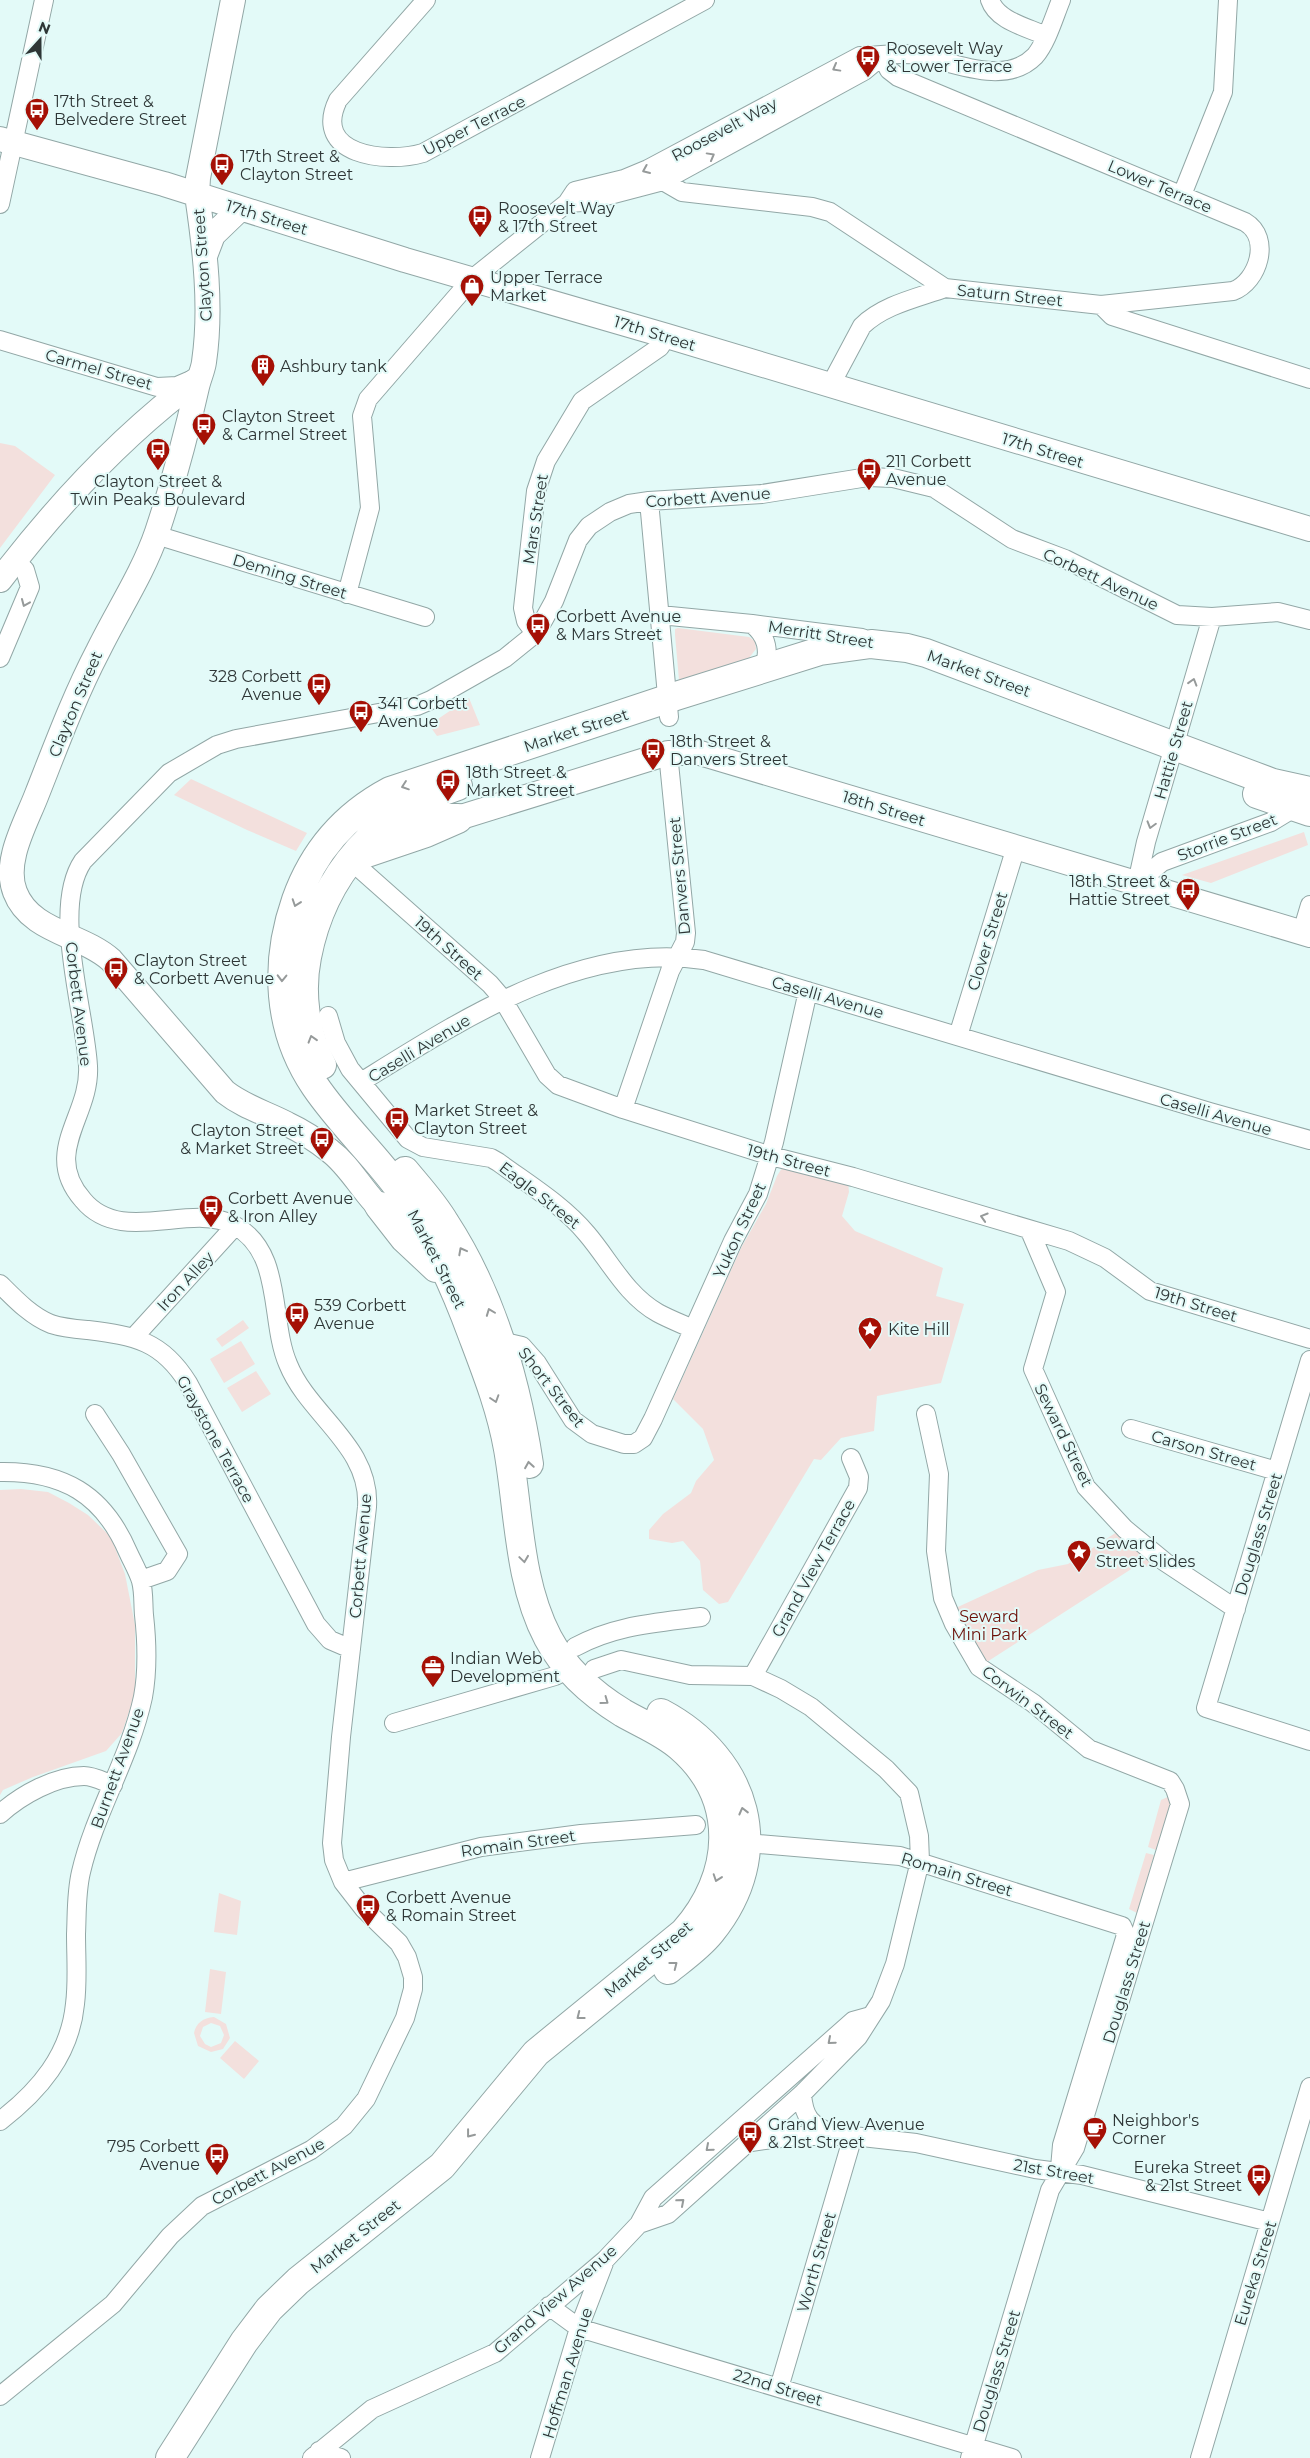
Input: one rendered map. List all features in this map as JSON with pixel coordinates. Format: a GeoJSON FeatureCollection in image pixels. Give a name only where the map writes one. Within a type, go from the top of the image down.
{"type":"FeatureCollection","features":[{"type":"Feature","properties":{"kind":"main road","name":"Clayton Street"},"geometry":{"type":"LineString","coordinates":[[233,0],[201,154],[197,195],[204,258],[207,319],[205,359],[188,430],[156,535],[78,693],[21,835],[13,861],[12,885],[21,904],[40,922],[91,945],[111,960],[225,1092],[243,1104],[286,1123],[314,1139],[352,1171],[379,1206],[398,1220],[424,1210]]}},
{"type":"Feature","properties":{"kind":"main road","name":"17th Street"},"geometry":{"type":"LineString","coordinates":[[7,141],[197,195],[1310,529]]}},
{"type":"Feature","properties":{"kind":"main road"},"geometry":{"type":"LineString","coordinates":[[204,258],[213,235],[240,209]]}},
{"type":"Feature","properties":{"kind":"main road"},"geometry":{"type":"LineString","coordinates":[[0,580],[52,514],[82,483],[153,412],[199,378]]}},
{"type":"Feature","properties":{"kind":"main road","name":"Market Street"},"geometry":{"type":"LineString","coordinates":[[182,2451],[244,2342],[269,2309],[298,2281],[442,2166],[536,2053],[674,1942],[694,1920],[710,1896],[720,1873],[724,1841],[720,1814],[712,1792],[692,1759],[671,1740],[610,1704],[579,1661],[558,1617],[548,1587],[521,1417],[490,1349],[454,1291],[424,1210],[328,1075],[314,1048],[304,1000],[305,968],[316,920],[330,888],[349,859],[375,833],[403,811],[448,789],[669,708],[764,669],[836,648],[854,645],[889,646],[926,653],[1172,753],[1305,804]]}},
{"type":"Feature","properties":{"kind":"main road","name":"Market Street"},"geometry":{"type":"LineString","coordinates":[[490,1349],[473,1272],[454,1236],[398,1188],[314,1085],[291,1035],[283,1001],[282,965],[288,929],[306,878],[324,847],[349,819],[390,791],[669,708],[810,672],[856,663],[904,665],[1172,753]]}},
{"type":"Feature","properties":{"kind":"main road","name":"18th Street"},"geometry":{"type":"LineString","coordinates":[[458,818],[668,753],[700,753],[1306,933]]}},
{"type":"Feature","properties":{"kind":"main road"},"geometry":{"type":"LineString","coordinates":[[306,878],[326,864],[369,820],[384,814],[403,811],[438,818],[458,818]]}},
{"type":"Feature","properties":{"kind":"main road"},"geometry":{"type":"LineString","coordinates":[[349,859],[426,832],[458,818]]}},
{"type":"Feature","properties":{"kind":"main road"},"geometry":{"type":"LineString","coordinates":[[304,1000],[314,1004],[328,1016]]}},
{"type":"Feature","properties":{"kind":"main road"},"geometry":{"type":"LineString","coordinates":[[379,1206],[397,1230],[430,1262],[454,1291]]}},
{"type":"Feature","properties":{"kind":"main road","name":"Market Street"},"geometry":{"type":"LineString","coordinates":[[182,2451],[296,2307],[455,2179],[548,2066],[686,1955],[710,1933],[735,1893],[744,1865],[747,1843],[745,1820],[739,1796],[726,1770],[707,1745],[683,1726],[620,1690],[579,1661]]}},
{"type":"Feature","properties":{"kind":"main road"},"geometry":{"type":"LineString","coordinates":[[148,2458],[182,2451]]}},
{"type":"Feature","properties":{"kind":"street"},"geometry":{"type":"LineString","coordinates":[[0,204],[7,141],[44,0]]}},
{"type":"Feature","properties":{"kind":"street","name":"Upper Terrace"},"geometry":{"type":"LineString","coordinates":[[426,0],[338,100],[331,118],[331,127],[334,134],[345,145],[385,157],[404,157],[422,153],[705,0]]}},
{"type":"Feature","properties":{"kind":"street"},"geometry":{"type":"LineString","coordinates":[[990,0],[992,8],[1001,16],[1046,36]]}},
{"type":"Feature","properties":{"kind":"street","name":"Roosevelt Way"},"geometry":{"type":"LineString","coordinates":[[347,594],[370,508],[362,409],[372,393],[472,279],[567,203],[576,191],[624,178],[648,169],[860,56],[882,56],[898,53],[917,55],[981,70],[1005,70],[1027,62],[1036,54],[1046,36],[1061,0]]}},
{"type":"Feature","properties":{"kind":"street"},"geometry":{"type":"LineString","coordinates":[[1182,195],[1223,92],[1228,0]]}},
{"type":"Feature","properties":{"kind":"street","name":"Roosevelt Way"},"geometry":{"type":"LineString","coordinates":[[567,203],[582,202],[663,181],[864,72],[882,56]]}},
{"type":"Feature","properties":{"kind":"street","name":"Lower Terrace"},"geometry":{"type":"LineString","coordinates":[[882,56],[889,70],[898,77],[1245,222],[1257,232],[1259,239],[1257,266],[1249,282],[1233,292],[1101,305]]}},
{"type":"Feature","properties":{"kind":"street","name":"Saturn Street"},"geometry":{"type":"LineString","coordinates":[[663,181],[682,192],[812,207],[830,212],[945,288],[1101,305],[1112,316],[1310,379]]}},
{"type":"Feature","properties":{"kind":"street"},"geometry":{"type":"LineString","coordinates":[[830,386],[862,326],[869,319],[880,312],[945,288]]}},
{"type":"Feature","properties":{"kind":"street","name":"Mars Street"},"geometry":{"type":"LineString","coordinates":[[535,633],[526,621],[523,608],[536,491],[541,470],[582,401],[660,347],[667,336]]}},
{"type":"Feature","properties":{"kind":"street","name":"Carmel Street"},"geometry":{"type":"LineString","coordinates":[[0,340],[157,387],[177,386],[199,378]]}},
{"type":"Feature","properties":{"kind":"street","name":"Corbett Avenue"},"geometry":{"type":"LineString","coordinates":[[0,2396],[113,2304],[170,2236],[202,2206],[311,2150],[344,2126],[366,2099],[405,2018],[410,2004],[413,1977],[407,1958],[399,1943],[364,1909],[343,1882],[334,1860],[332,1843],[367,1507],[365,1480],[353,1452],[308,1399],[294,1378],[284,1355],[264,1255],[251,1238],[235,1226],[226,1222],[209,1219],[127,1222],[114,1220],[97,1213],[83,1202],[74,1189],[66,1170],[65,1156],[88,1080],[71,937],[70,901],[78,869],[91,852],[159,781],[178,766],[217,745],[236,739],[417,706],[505,658],[535,633],[550,611],[578,540],[589,526],[624,506],[649,501],[762,494],[868,476],[916,482],[945,494],[1012,539],[1064,559],[1166,610],[1184,616],[1212,617],[1278,612],[1310,620]]}},
{"type":"Feature","properties":{"kind":"street"},"geometry":{"type":"LineString","coordinates":[[649,501],[669,708]]}},
{"type":"Feature","properties":{"kind":"street","name":"Deming Street"},"geometry":{"type":"LineString","coordinates":[[156,535],[425,617]]}},
{"type":"Feature","properties":{"kind":"street"},"geometry":{"type":"LineString","coordinates":[[0,658],[30,587],[25,570],[15,560]]}},
{"type":"Feature","properties":{"kind":"street","name":"Merritt Street"},"geometry":{"type":"LineString","coordinates":[[660,615],[836,634],[889,646]]}},
{"type":"Feature","properties":{"kind":"street","name":"Hattie Street"},"geometry":{"type":"LineString","coordinates":[[1137,883],[1146,842],[1212,617]]}},
{"type":"Feature","properties":{"kind":"street","name":"Merritt Street"},"geometry":{"type":"LineString","coordinates":[[752,624],[759,630],[767,644],[767,660],[764,669]]}},
{"type":"Feature","properties":{"kind":"street","name":"Danvers Street"},"geometry":{"type":"LineString","coordinates":[[623,1109],[670,971],[685,942],[686,933],[668,753]]}},
{"type":"Feature","properties":{"kind":"street","name":"Storrie Street"},"geometry":{"type":"LineString","coordinates":[[1137,883],[1162,862],[1271,822],[1305,804]]}},
{"type":"Feature","properties":{"kind":"street","name":"Clover Street"},"geometry":{"type":"LineString","coordinates":[[958,1036],[1016,847]]}},
{"type":"Feature","properties":{"kind":"street","name":"19th Street"},"geometry":{"type":"LineString","coordinates":[[349,859],[490,984],[502,998],[547,1075],[553,1081],[623,1109],[771,1156],[854,1177],[1030,1231],[1069,1241],[1105,1258],[1150,1291],[1310,1339]]}},
{"type":"Feature","properties":{"kind":"street"},"geometry":{"type":"LineString","coordinates":[[1306,933],[1310,905]]}},
{"type":"Feature","properties":{"kind":"street","name":"Caselli Avenue"},"geometry":{"type":"LineString","coordinates":[[361,1082],[502,998],[590,967],[628,959],[678,956],[704,960],[1210,1112],[1310,1140]]}},
{"type":"Feature","properties":{"kind":"street","name":"Yukon Street"},"geometry":{"type":"LineString","coordinates":[[624,1444],[639,1442],[646,1433],[733,1241],[758,1194],[771,1156],[808,991]]}},
{"type":"Feature","properties":{"kind":"street","name":"Eagle Street"},"geometry":{"type":"LineString","coordinates":[[328,1016],[342,1056],[401,1132],[415,1144],[423,1147],[491,1158],[550,1199],[587,1233],[616,1274],[635,1295],[659,1314],[693,1329]]}},
{"type":"Feature","properties":{"kind":"street","name":"Iron Alley"},"geometry":{"type":"LineString","coordinates":[[134,1337],[235,1226]]}},
{"type":"Feature","properties":{"kind":"street","name":"Seward Street"},"geometry":{"type":"LineString","coordinates":[[1030,1231],[1056,1292],[1033,1369],[1086,1487],[1125,1529],[1165,1562],[1236,1609]]}},
{"type":"Feature","properties":{"kind":"street","name":"Graystone Terrace"},"geometry":{"type":"LineString","coordinates":[[0,1284],[32,1313],[51,1323],[70,1328],[134,1337],[160,1350],[182,1374],[316,1624],[330,1640],[351,1649]]}},
{"type":"Feature","properties":{"kind":"street","name":"Short Street"},"geometry":{"type":"LineString","coordinates":[[490,1349],[515,1342],[529,1352],[573,1420],[585,1430],[624,1444]]}},
{"type":"Feature","properties":{"kind":"street","name":"Douglass Street"},"geometry":{"type":"LineString","coordinates":[[1310,1360],[1206,1708],[1310,1740]]}},
{"type":"Feature","properties":{"kind":"street"},"geometry":{"type":"LineString","coordinates":[[95,1414],[121,1454],[178,1554],[167,1571],[141,1580]]}},
{"type":"Feature","properties":{"kind":"street","name":"Corwin Street"},"geometry":{"type":"LineString","coordinates":[[926,1414],[939,1474],[936,1551],[943,1598],[954,1624],[979,1667],[1033,1703],[1089,1749],[1170,1781],[1175,1790]]}},
{"type":"Feature","properties":{"kind":"street","name":"Carson Street"},"geometry":{"type":"LineString","coordinates":[[1131,1429],[1277,1471]]}},
{"type":"Feature","properties":{"kind":"street","name":"Grand View Terrace"},"geometry":{"type":"LineString","coordinates":[[753,1676],[858,1488],[859,1477],[851,1458]]}},
{"type":"Feature","properties":{"kind":"street","name":"Burnett Avenue"},"geometry":{"type":"LineString","coordinates":[[0,1472],[25,1472],[52,1478],[77,1489],[93,1500],[107,1515],[118,1531],[141,1580],[147,1661],[143,1695],[134,1732],[86,1854],[79,1879],[75,2004],[69,2034],[55,2066],[40,2087],[0,2121]]}},
{"type":"Feature","properties":{"kind":"street"},"geometry":{"type":"LineString","coordinates":[[394,1723],[555,1676],[579,1661],[598,1634],[701,1617]]}},
{"type":"Feature","properties":{"kind":"street","name":"Grand View Avenue"},"geometry":{"type":"LineString","coordinates":[[579,1661],[621,1660],[690,1674],[753,1676],[781,1688],[811,1707],[886,1770],[909,1793],[916,1815],[920,1861],[895,1964],[888,1984],[858,2037],[751,2142],[668,2214],[639,2224]]}},
{"type":"Feature","properties":{"kind":"street"},"geometry":{"type":"LineString","coordinates":[[0,1814],[30,1793],[70,1778],[88,1776],[113,1785]]}},
{"type":"Feature","properties":{"kind":"street","name":"Douglass Street"},"geometry":{"type":"LineString","coordinates":[[972,2452],[1050,2190],[1075,2148],[1141,1936],[1180,1804],[1175,1790]]}},
{"type":"Feature","properties":{"kind":"street","name":"Romain Street"},"geometry":{"type":"LineString","coordinates":[[343,1882],[481,1847],[580,1834],[696,1825]]}},
{"type":"Feature","properties":{"kind":"street","name":"Romain Street"},"geometry":{"type":"LineString","coordinates":[[747,1843],[900,1856],[1122,1926],[1126,1935]]}},
{"type":"Feature","properties":{"kind":"street","name":"Douglass Street"},"geometry":{"type":"LineString","coordinates":[[1060,2171],[1062,2146],[1126,1935]]}},
{"type":"Feature","properties":{"kind":"street","name":"Grand View Avenue"},"geometry":{"type":"LineString","coordinates":[[316,2455],[372,2409],[495,2353],[605,2260],[639,2224],[653,2198],[853,2021],[871,2016]]}},
{"type":"Feature","properties":{"kind":"street","name":"Eureka Street"},"geometry":{"type":"LineString","coordinates":[[1200,2458],[1270,2222],[1302,2142],[1310,2087]]}},
{"type":"Feature","properties":{"kind":"street","name":"21st Street"},"geometry":{"type":"LineString","coordinates":[[802,2094],[804,2111],[814,2125],[835,2136]]}},
{"type":"Feature","properties":{"kind":"street","name":"21st Street"},"geometry":{"type":"LineString","coordinates":[[751,2142],[796,2136],[853,2136],[916,2143],[1035,2169],[1060,2171],[1270,2222]]}},
{"type":"Feature","properties":{"kind":"street","name":"Worth Street"},"geometry":{"type":"LineString","coordinates":[[779,2388],[853,2136]]}},
{"type":"Feature","properties":{"kind":"street","name":"Hoffman Avenue"},"geometry":{"type":"LineString","coordinates":[[540,2458],[579,2328],[605,2260]]}},
{"type":"Feature","properties":{"kind":"street","name":"22nd Street"},"geometry":{"type":"LineString","coordinates":[[549,2306],[579,2328],[779,2388],[972,2452],[1012,2458]]}},
{"type":"Feature","properties":{"kind":"street"},"geometry":{"type":"LineString","coordinates":[[316,2455],[341,2458]]}},
{"type":"Feature","properties":{"kind":"green space"},"geometry":{"type":"Polygon","coordinates":[[[0,443],[15,446],[55,475],[0,548],[0,443]]]}},
{"type":"Feature","properties":{"kind":"green space"},"geometry":{"type":"Polygon","coordinates":[[[675,629],[749,637],[755,641],[756,649],[749,658],[679,680],[675,635],[675,629]]]}},
{"type":"Feature","properties":{"kind":"green space"},"geometry":{"type":"Polygon","coordinates":[[[469,698],[480,725],[437,736],[429,725],[469,698]]]}},
{"type":"Feature","properties":{"kind":"green space"},"geometry":{"type":"Polygon","coordinates":[[[191,779],[307,833],[296,851],[174,795],[191,779]]]}},
{"type":"Feature","properties":{"kind":"green space"},"geometry":{"type":"Polygon","coordinates":[[[1304,832],[1308,845],[1211,883],[1182,875],[1304,832]]]}},
{"type":"Feature","properties":{"kind":"green space"},"geometry":{"type":"Polygon","coordinates":[[[790,1166],[848,1182],[849,1192],[842,1216],[855,1231],[943,1268],[936,1296],[964,1304],[941,1383],[877,1396],[874,1431],[841,1438],[821,1460],[814,1459],[728,1602],[719,1604],[703,1590],[700,1561],[683,1541],[672,1543],[649,1539],[649,1530],[663,1514],[691,1493],[696,1481],[714,1460],[703,1429],[673,1399],[741,1248],[766,1204],[777,1176],[782,1168],[790,1166]]]}},
{"type":"Feature","properties":{"kind":"green space"},"geometry":{"type":"Polygon","coordinates":[[[243,1320],[249,1328],[222,1347],[216,1339],[243,1320]]]}},
{"type":"Feature","properties":{"kind":"green space"},"geometry":{"type":"Polygon","coordinates":[[[241,1341],[255,1364],[224,1383],[210,1359],[241,1341]]]}},
{"type":"Feature","properties":{"kind":"green space"},"geometry":{"type":"Polygon","coordinates":[[[256,1371],[271,1394],[242,1412],[227,1388],[256,1371]]]}},
{"type":"Feature","properties":{"kind":"green space"},"geometry":{"type":"Polygon","coordinates":[[[21,1489],[48,1492],[69,1503],[88,1515],[111,1537],[125,1574],[135,1625],[135,1694],[122,1733],[106,1751],[33,1777],[3,1790],[0,1795],[0,1490],[21,1489]]]}},
{"type":"Feature","properties":{"kind":"green space","name":"Seward Mini Park"},"geometry":{"type":"Polygon","coordinates":[[[1123,1528],[1160,1567],[1136,1566],[979,1667],[947,1612],[1038,1570],[1068,1564],[1123,1528]]]}},
{"type":"Feature","properties":{"kind":"green space"},"geometry":{"type":"Polygon","coordinates":[[[1170,1796],[1170,1805],[1156,1850],[1148,1847],[1161,1800],[1170,1796]]]}},
{"type":"Feature","properties":{"kind":"green space"},"geometry":{"type":"Polygon","coordinates":[[[1146,1853],[1154,1855],[1137,1913],[1129,1909],[1146,1853]]]}},
{"type":"Feature","properties":{"kind":"green space"},"geometry":{"type":"Polygon","coordinates":[[[219,1893],[241,1901],[237,1935],[214,1932],[219,1893]]]}},
{"type":"Feature","properties":{"kind":"green space"},"geometry":{"type":"Polygon","coordinates":[[[210,1969],[226,1972],[221,2014],[205,2012],[210,1969]]]}},
{"type":"Feature","properties":{"kind":"green space"},"geometry":{"type":"Polygon","coordinates":[[[214,2017],[226,2024],[230,2038],[223,2049],[211,2052],[198,2046],[194,2033],[198,2024],[214,2017]],[[211,2023],[203,2027],[200,2036],[205,2044],[211,2047],[221,2043],[224,2035],[220,2026],[211,2023]]]}},
{"type":"Feature","properties":{"kind":"green space"},"geometry":{"type":"Polygon","coordinates":[[[235,2041],[259,2061],[244,2079],[220,2058],[235,2041]]]}},
{"type":"Feature","properties":{"kind":"place","name":"Roosevelt Way & Lower Terrace"},"geometry":{"type":"Point","coordinates":[868,78]}},
{"type":"Feature","properties":{"kind":"place","name":"17th Street & Belvedere Street"},"geometry":{"type":"Point","coordinates":[37,131]}},
{"type":"Feature","properties":{"kind":"place","name":"17th Street & Clayton Street"},"geometry":{"type":"Point","coordinates":[222,186]}},
{"type":"Feature","properties":{"kind":"place","name":"Roosevelt Way & 17th Street"},"geometry":{"type":"Point","coordinates":[480,238]}},
{"type":"Feature","properties":{"kind":"place","name":"Upper Terrace Market"},"geometry":{"type":"Point","coordinates":[472,307]}},
{"type":"Feature","properties":{"kind":"place","name":"Ashbury tank"},"geometry":{"type":"Point","coordinates":[263,387]}},
{"type":"Feature","properties":{"kind":"place","name":"Clayton Street & Carmel Street"},"geometry":{"type":"Point","coordinates":[204,446]}},
{"type":"Feature","properties":{"kind":"place","name":"Clayton Street & Twin Peaks Boulevard"},"geometry":{"type":"Point","coordinates":[158,471]}},
{"type":"Feature","properties":{"kind":"place","name":"211 Corbett Avenue"},"geometry":{"type":"Point","coordinates":[869,491]}},
{"type":"Feature","properties":{"kind":"place","name":"Corbett Avenue & Mars Street"},"geometry":{"type":"Point","coordinates":[538,646]}},
{"type":"Feature","properties":{"kind":"place","name":"328 Corbett Avenue"},"geometry":{"type":"Point","coordinates":[319,706]}},
{"type":"Feature","properties":{"kind":"place","name":"341 Corbett Avenue"},"geometry":{"type":"Point","coordinates":[361,733]}},
{"type":"Feature","properties":{"kind":"place","name":"18th Street & Danvers Street"},"geometry":{"type":"Point","coordinates":[653,771]}},
{"type":"Feature","properties":{"kind":"place","name":"18th Street & Market Street"},"geometry":{"type":"Point","coordinates":[448,802]}},
{"type":"Feature","properties":{"kind":"place","name":"18th Street & Hattie Street"},"geometry":{"type":"Point","coordinates":[1188,911]}},
{"type":"Feature","properties":{"kind":"place","name":"Clayton Street & Corbett Avenue"},"geometry":{"type":"Point","coordinates":[116,990]}},
{"type":"Feature","properties":{"kind":"place","name":"Market Street & Clayton Street"},"geometry":{"type":"Point","coordinates":[397,1140]}},
{"type":"Feature","properties":{"kind":"place","name":"Clayton Street & Market Street"},"geometry":{"type":"Point","coordinates":[322,1160]}},
{"type":"Feature","properties":{"kind":"place","name":"Corbett Avenue & Iron Alley"},"geometry":{"type":"Point","coordinates":[211,1228]}},
{"type":"Feature","properties":{"kind":"place","name":"539 Corbett Avenue"},"geometry":{"type":"Point","coordinates":[297,1335]}},
{"type":"Feature","properties":{"kind":"place","name":"Kite Hill"},"geometry":{"type":"Point","coordinates":[870,1350]}},
{"type":"Feature","properties":{"kind":"place","name":"Seward Street Slides"},"geometry":{"type":"Point","coordinates":[1079,1573]}},
{"type":"Feature","properties":{"kind":"place","name":"Indian Web Development"},"geometry":{"type":"Point","coordinates":[433,1688]}},
{"type":"Feature","properties":{"kind":"place","name":"Corbett Avenue & Romain Street"},"geometry":{"type":"Point","coordinates":[368,1927]}},
{"type":"Feature","properties":{"kind":"place","name":"Neighbor's Corner"},"geometry":{"type":"Point","coordinates":[1095,2150]}},
{"type":"Feature","properties":{"kind":"place","name":"Grand View Avenue & 21st Street"},"geometry":{"type":"Point","coordinates":[750,2154]}},
{"type":"Feature","properties":{"kind":"place","name":"795 Corbett Avenue"},"geometry":{"type":"Point","coordinates":[217,2176]}},
{"type":"Feature","properties":{"kind":"place","name":"Eureka Street & 21st Street"},"geometry":{"type":"Point","coordinates":[1259,2197]}}]}
